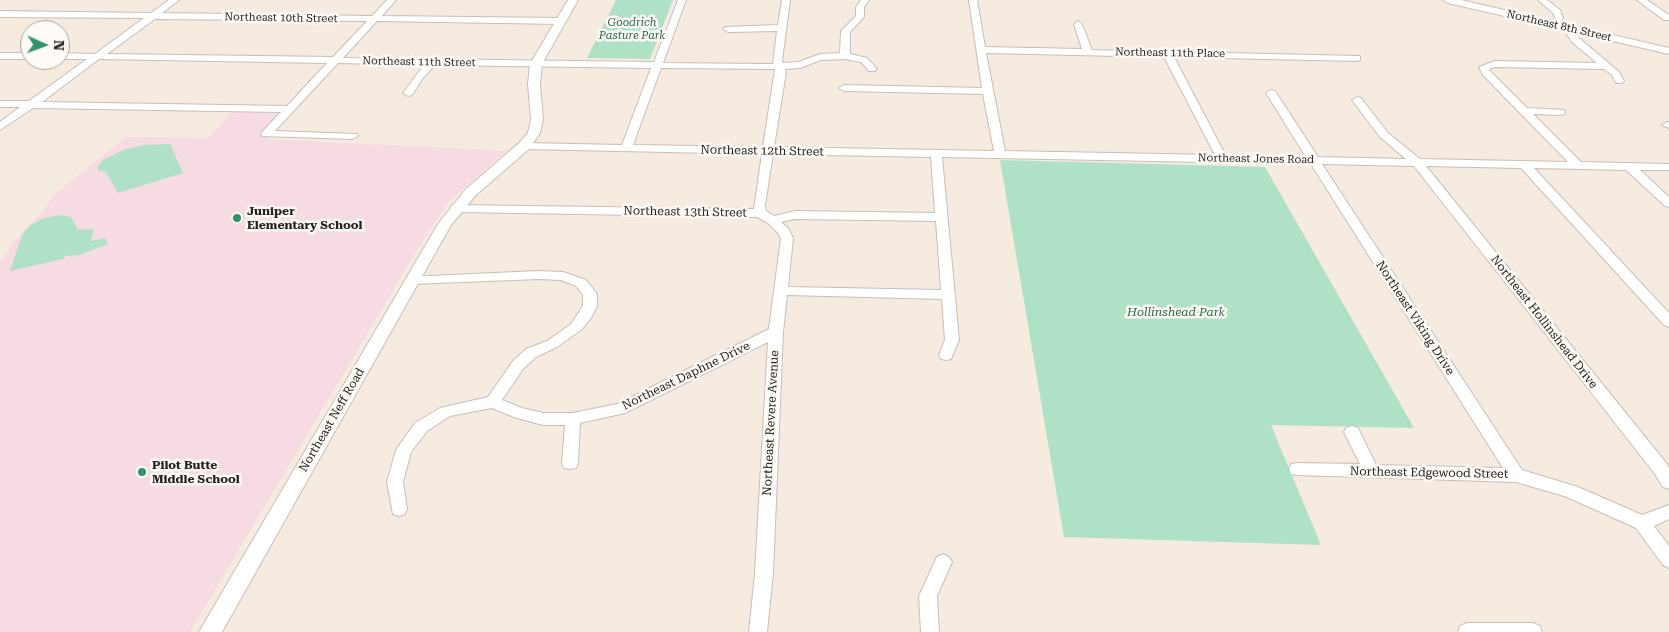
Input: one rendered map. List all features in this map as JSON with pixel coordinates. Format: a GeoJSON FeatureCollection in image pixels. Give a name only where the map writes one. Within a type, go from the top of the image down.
{"type":"FeatureCollection","features":[{"type":"Feature","properties":{"kind":"main road"},"geometry":{"type":"LineString","coordinates":[[456,208],[530,139],[537,126],[534,84],[536,64],[573,0]]}},
{"type":"Feature","properties":{"kind":"main road","name":"Northeast 8th Street"},"geometry":{"type":"LineString","coordinates":[[1448,0],[1669,52]]}},
{"type":"Feature","properties":{"kind":"main road","name":"Northeast Neff Road"},"geometry":{"type":"LineString","coordinates":[[210,632],[456,208]]}},
{"type":"Feature","properties":{"kind":"street"},"geometry":{"type":"LineString","coordinates":[[0,127],[175,0]]}},
{"type":"Feature","properties":{"kind":"street"},"geometry":{"type":"LineString","coordinates":[[354,136],[266,134],[392,0]]}},
{"type":"Feature","properties":{"kind":"street"},"geometry":{"type":"LineString","coordinates":[[626,148],[682,0]]}},
{"type":"Feature","properties":{"kind":"street"},"geometry":{"type":"LineString","coordinates":[[760,212],[758,205],[781,72],[778,65],[786,0]]}},
{"type":"Feature","properties":{"kind":"street"},"geometry":{"type":"LineString","coordinates":[[865,0],[860,7],[860,17],[846,31],[845,56],[864,60],[872,68]]}},
{"type":"Feature","properties":{"kind":"street"},"geometry":{"type":"LineString","coordinates":[[973,0],[987,90],[1000,154]]}},
{"type":"Feature","properties":{"kind":"street"},"geometry":{"type":"LineString","coordinates":[[1542,0],[1557,12],[1559,17],[1556,25]]}},
{"type":"Feature","properties":{"kind":"street"},"geometry":{"type":"LineString","coordinates":[[1641,0],[1667,18]]}},
{"type":"Feature","properties":{"kind":"street","name":"Northeast 10th Street"},"geometry":{"type":"LineString","coordinates":[[0,14],[561,21]]}},
{"type":"Feature","properties":{"kind":"street"},"geometry":{"type":"LineString","coordinates":[[1078,24],[1088,52]]}},
{"type":"Feature","properties":{"kind":"street"},"geometry":{"type":"LineString","coordinates":[[728,28],[782,28]]}},
{"type":"Feature","properties":{"kind":"street"},"geometry":{"type":"LineString","coordinates":[[1573,29],[1572,35],[1575,40],[1616,74],[1619,81]]}},
{"type":"Feature","properties":{"kind":"street","name":"Northeast 11th Place"},"geometry":{"type":"LineString","coordinates":[[982,50],[1357,58]]}},
{"type":"Feature","properties":{"kind":"street"},"geometry":{"type":"LineString","coordinates":[[1167,53],[1222,158]]}},
{"type":"Feature","properties":{"kind":"street"},"geometry":{"type":"LineString","coordinates":[[0,56],[20,56]]}},
{"type":"Feature","properties":{"kind":"street","name":"Northeast 11th Street"},"geometry":{"type":"LineString","coordinates":[[70,56],[766,67],[800,65],[820,57],[845,56]]}},
{"type":"Feature","properties":{"kind":"street"},"geometry":{"type":"LineString","coordinates":[[408,93],[419,76],[432,62]]}},
{"type":"Feature","properties":{"kind":"street"},"geometry":{"type":"LineString","coordinates":[[1578,165],[1486,73],[1485,66],[1495,64],[1607,66]]}},
{"type":"Feature","properties":{"kind":"street"},"geometry":{"type":"LineString","coordinates":[[844,88],[987,90]]}},
{"type":"Feature","properties":{"kind":"street","name":"Northeast Viking Drive"},"geometry":{"type":"LineString","coordinates":[[1271,93],[1516,475]]}},
{"type":"Feature","properties":{"kind":"street","name":"Northeast Hollinshead Drive"},"geometry":{"type":"LineString","coordinates":[[1357,100],[1384,135],[1417,162],[1661,469],[1669,482]]}},
{"type":"Feature","properties":{"kind":"street"},"geometry":{"type":"LineString","coordinates":[[0,104],[290,109]]}},
{"type":"Feature","properties":{"kind":"street"},"geometry":{"type":"LineString","coordinates":[[1525,111],[1560,112]]}},
{"type":"Feature","properties":{"kind":"street","name":"Northeast 12th Street"},"geometry":{"type":"LineString","coordinates":[[524,146],[1000,154]]}},
{"type":"Feature","properties":{"kind":"street"},"geometry":{"type":"LineString","coordinates":[[936,154],[952,340],[946,355]]}},
{"type":"Feature","properties":{"kind":"street","name":"Northeast Jones Road"},"geometry":{"type":"LineString","coordinates":[[1000,154],[1669,167]]}},
{"type":"Feature","properties":{"kind":"street"},"geometry":{"type":"LineString","coordinates":[[1524,164],[1669,322]]}},
{"type":"Feature","properties":{"kind":"street"},"geometry":{"type":"LineString","coordinates":[[1629,166],[1669,203]]}},
{"type":"Feature","properties":{"kind":"street","name":"Northeast 13th Street"},"geometry":{"type":"LineString","coordinates":[[456,208],[760,212],[772,220]]}},
{"type":"Feature","properties":{"kind":"street"},"geometry":{"type":"LineString","coordinates":[[772,220],[795,214],[942,217]]}},
{"type":"Feature","properties":{"kind":"street","name":"Northeast Revere Avenue"},"geometry":{"type":"LineString","coordinates":[[758,632],[764,573],[776,332],[787,238],[784,231],[772,220]]}},
{"type":"Feature","properties":{"kind":"street"},"geometry":{"type":"LineString","coordinates":[[398,509],[396,482],[404,450],[421,427],[445,412],[493,402],[518,365],[532,353],[552,344],[576,327],[586,316],[590,306],[590,294],[581,283],[563,276],[538,275],[413,280]]}},
{"type":"Feature","properties":{"kind":"street"},"geometry":{"type":"LineString","coordinates":[[782,291],[948,295]]}},
{"type":"Feature","properties":{"kind":"street","name":"Northeast Daphne Drive"},"geometry":{"type":"LineString","coordinates":[[493,402],[519,413],[543,419],[573,419],[620,409],[776,332]]}},
{"type":"Feature","properties":{"kind":"street"},"geometry":{"type":"LineString","coordinates":[[570,463],[573,419]]}},
{"type":"Feature","properties":{"kind":"street"},"geometry":{"type":"LineString","coordinates":[[1352,432],[1371,471]]}},
{"type":"Feature","properties":{"kind":"street","name":"Northeast Edgewood Street"},"geometry":{"type":"LineString","coordinates":[[1297,469],[1516,475],[1572,492],[1642,523]]}},
{"type":"Feature","properties":{"kind":"street"},"geometry":{"type":"LineString","coordinates":[[1669,512],[1642,523],[1669,560]]}},
{"type":"Feature","properties":{"kind":"street"},"geometry":{"type":"LineString","coordinates":[[930,632],[928,596],[943,562]]}},
{"type":"Feature","properties":{"kind":"street"},"geometry":{"type":"LineString","coordinates":[[1467,632],[1533,632]]}},
{"type":"Feature","properties":{"kind":"shaded area","name":"Pilot Butte Middle School"},"geometry":{"type":"Polygon","coordinates":[[[234,111],[283,113],[267,139],[506,151],[450,200],[421,243],[190,632],[0,632],[0,262],[14,242],[42,212],[54,195],[126,137],[208,138],[234,111]]]}},
{"type":"Feature","properties":{"kind":"green space","name":"Goodrich Pasture Park"},"geometry":{"type":"Polygon","coordinates":[[[616,0],[673,0],[650,59],[587,58],[616,0]]]}},
{"type":"Feature","properties":{"kind":"green space"},"geometry":{"type":"Polygon","coordinates":[[[170,144],[183,173],[118,193],[106,172],[98,170],[103,160],[126,149],[144,145],[170,144]]]}},
{"type":"Feature","properties":{"kind":"green space","name":"Hollinshead Park"},"geometry":{"type":"Polygon","coordinates":[[[1000,160],[1265,167],[1414,428],[1271,425],[1321,545],[1064,537],[1000,160]]]}},
{"type":"Feature","properties":{"kind":"green space"},"geometry":{"type":"Polygon","coordinates":[[[61,215],[71,217],[78,230],[94,229],[91,241],[105,238],[108,244],[79,255],[65,256],[63,259],[10,271],[22,235],[30,225],[44,218],[61,215]]]}},
{"type":"Feature","properties":{"kind":"place","name":"Juniper Elementary School"},"geometry":{"type":"Point","coordinates":[237,218]}},
{"type":"Feature","properties":{"kind":"place","name":"Pilot Butte Middle School"},"geometry":{"type":"Point","coordinates":[142,472]}}]}
